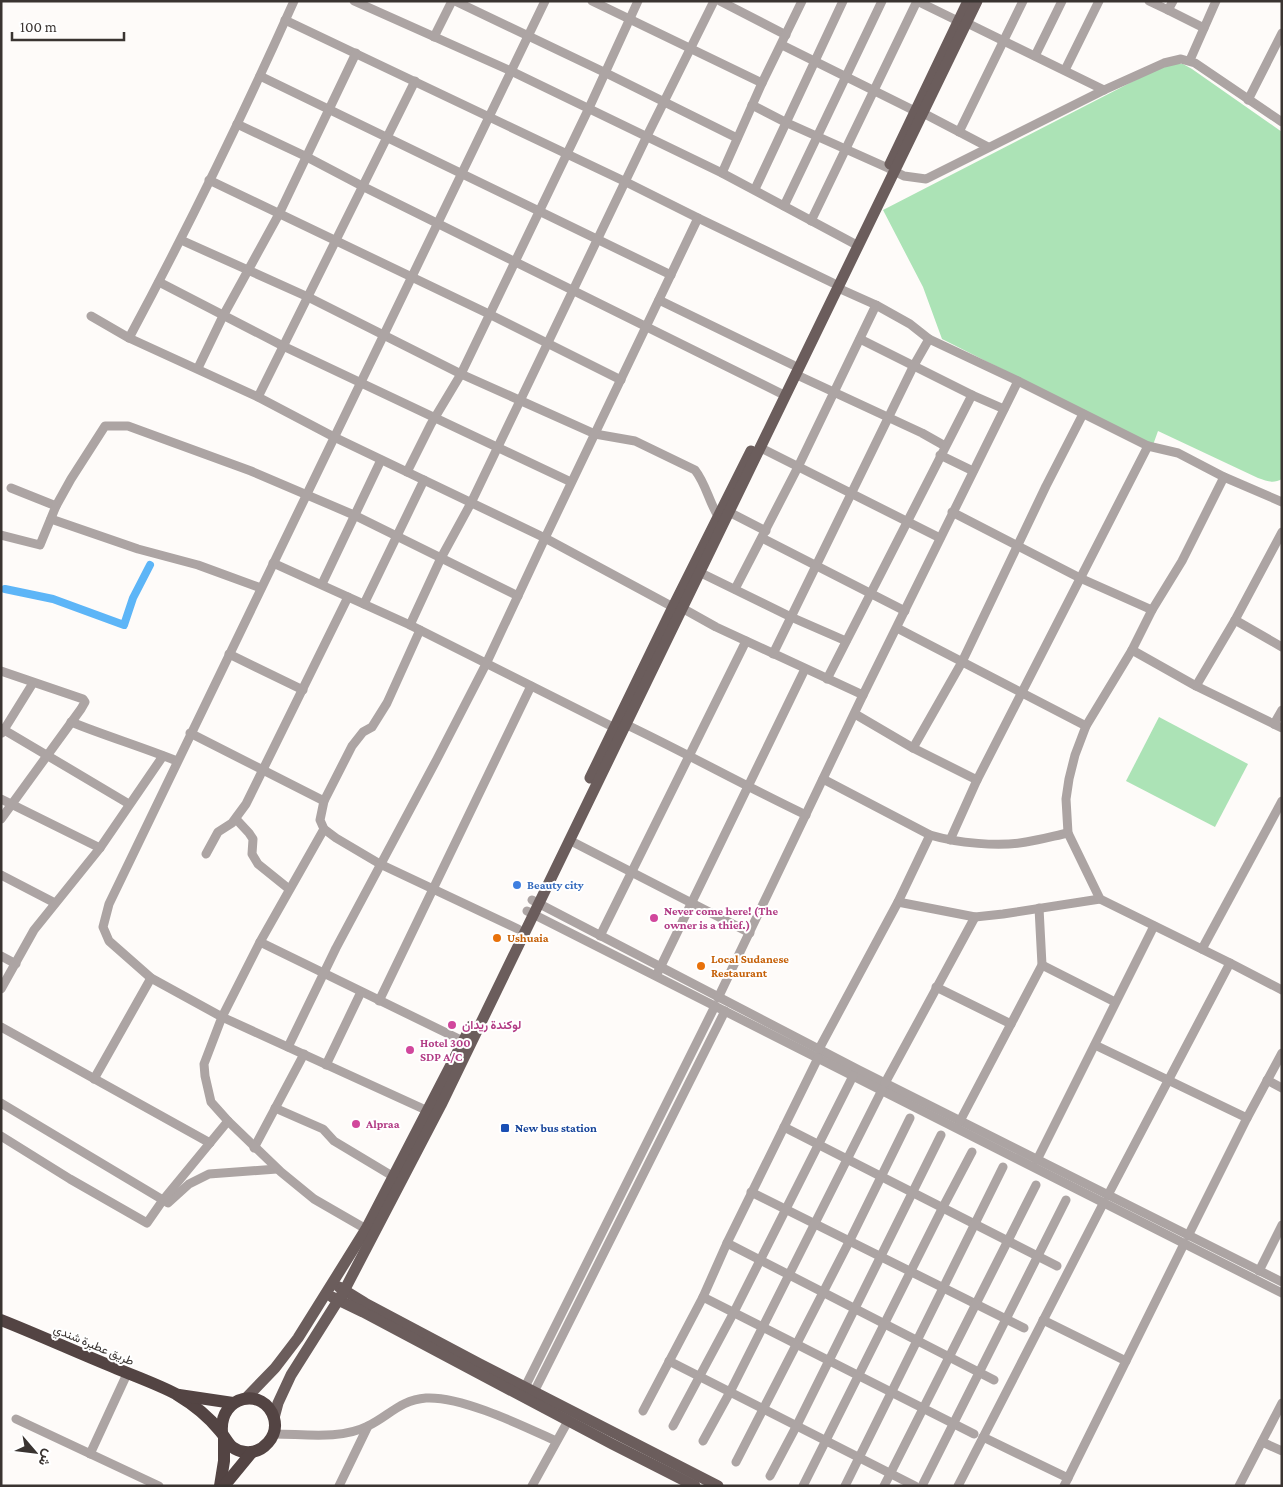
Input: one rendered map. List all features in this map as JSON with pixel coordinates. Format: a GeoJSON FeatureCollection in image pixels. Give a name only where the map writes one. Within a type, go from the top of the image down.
{"type":"FeatureCollection","features":[{"type":"Feature","properties":{"kind":"highway","name":"طريق عطبرة شندي"},"geometry":{"type":"LineString","coordinates":[[1,1320],[177,1395]]}},
{"type":"Feature","properties":{"kind":"highway"},"geometry":{"type":"LineString","coordinates":[[177,1395],[233,1403]]}},
{"type":"Feature","properties":{"kind":"highway"},"geometry":{"type":"LineString","coordinates":[[177,1395],[223,1435],[229,1444],[244,1452],[252,1452],[266,1446],[274,1434],[274,1418],[264,1403],[255,1399],[246,1398],[233,1403],[227,1408],[221,1424],[223,1435],[224,1461],[220,1486]]}},
{"type":"Feature","properties":{"kind":"highway"},"geometry":{"type":"LineString","coordinates":[[224,1486],[252,1452]]}},
{"type":"Feature","properties":{"kind":"main road"},"geometry":{"type":"LineString","coordinates":[[962,22],[968,1]]}},
{"type":"Feature","properties":{"kind":"main road"},"geometry":{"type":"LineString","coordinates":[[677,607],[699,572],[761,448],[795,370],[918,112],[962,22],[977,1]]}},
{"type":"Feature","properties":{"kind":"main road"},"geometry":{"type":"LineString","coordinates":[[836,285],[853,243],[892,170]]}},
{"type":"Feature","properties":{"kind":"main road"},"geometry":{"type":"LineString","coordinates":[[274,1418],[278,1404],[291,1376],[341,1296],[441,1105],[533,907],[677,607],[718,516],[780,393],[795,370]]}},
{"type":"Feature","properties":{"kind":"main road"},"geometry":{"type":"LineString","coordinates":[[246,1398],[286,1355],[366,1229],[428,1111],[518,929],[533,907],[569,840],[620,727]]}},
{"type":"Feature","properties":{"kind":"main road"},"geometry":{"type":"LineString","coordinates":[[350,1278],[364,1308]]}},
{"type":"Feature","properties":{"kind":"main road"},"geometry":{"type":"LineString","coordinates":[[332,1284],[341,1296]]}},
{"type":"Feature","properties":{"kind":"main road"},"geometry":{"type":"LineString","coordinates":[[326,1294],[341,1296],[364,1308],[568,1421],[688,1484]]}},
{"type":"Feature","properties":{"kind":"main road"},"geometry":{"type":"LineString","coordinates":[[332,1311],[364,1308],[530,1389],[718,1486]]}},
{"type":"Feature","properties":{"kind":"street"},"geometry":{"type":"LineString","coordinates":[[129,338],[181,240],[294,1]]}},
{"type":"Feature","properties":{"kind":"street"},"geometry":{"type":"LineString","coordinates":[[354,1],[511,71],[722,172],[853,243]]}},
{"type":"Feature","properties":{"kind":"street"},"geometry":{"type":"LineString","coordinates":[[375,10],[379,1]]}},
{"type":"Feature","properties":{"kind":"street"},"geometry":{"type":"LineString","coordinates":[[434,37],[453,1],[606,73],[737,138]]}},
{"type":"Feature","properties":{"kind":"street"},"geometry":{"type":"LineString","coordinates":[[428,1111],[222,1017],[150,978],[109,941],[103,927],[109,904],[190,733],[545,1]]}},
{"type":"Feature","properties":{"kind":"street"},"geometry":{"type":"LineString","coordinates":[[592,1],[762,83]]}},
{"type":"Feature","properties":{"kind":"street"},"geometry":{"type":"LineString","coordinates":[[408,472],[461,374],[606,73],[638,1]]}},
{"type":"Feature","properties":{"kind":"street"},"geometry":{"type":"LineString","coordinates":[[410,625],[714,1]]}},
{"type":"Feature","properties":{"kind":"street"},"geometry":{"type":"LineString","coordinates":[[720,1],[786,35]]}},
{"type":"Feature","properties":{"kind":"street"},"geometry":{"type":"LineString","coordinates":[[722,172],[802,1]]}},
{"type":"Feature","properties":{"kind":"street"},"geometry":{"type":"LineString","coordinates":[[755,189],[843,1]]}},
{"type":"Feature","properties":{"kind":"street"},"geometry":{"type":"LineString","coordinates":[[784,206],[882,1]]}},
{"type":"Feature","properties":{"kind":"street"},"geometry":{"type":"LineString","coordinates":[[811,221],[917,1],[1004,40],[1104,90]]}},
{"type":"Feature","properties":{"kind":"street"},"geometry":{"type":"LineString","coordinates":[[959,132],[1023,1]]}},
{"type":"Feature","properties":{"kind":"street"},"geometry":{"type":"LineString","coordinates":[[1035,56],[1062,1]]}},
{"type":"Feature","properties":{"kind":"street"},"geometry":{"type":"LineString","coordinates":[[1065,70],[1099,1]]}},
{"type":"Feature","properties":{"kind":"street"},"geometry":{"type":"LineString","coordinates":[[1149,1],[1204,28]]}},
{"type":"Feature","properties":{"kind":"street"},"geometry":{"type":"LineString","coordinates":[[1168,10],[1173,1]]}},
{"type":"Feature","properties":{"kind":"street"},"geometry":{"type":"LineString","coordinates":[[1190,60],[1216,1]]}},
{"type":"Feature","properties":{"kind":"street"},"geometry":{"type":"LineString","coordinates":[[285,20],[416,81],[836,285],[910,324],[929,339],[1148,446],[1178,453],[1224,477],[1282,502]]}},
{"type":"Feature","properties":{"kind":"street"},"geometry":{"type":"LineString","coordinates":[[1248,100],[1282,33]]}},
{"type":"Feature","properties":{"kind":"street"},"geometry":{"type":"LineString","coordinates":[[782,45],[988,147]]}},
{"type":"Feature","properties":{"kind":"street"},"geometry":{"type":"LineString","coordinates":[[198,368],[223,316],[279,214],[305,156],[356,53]]}},
{"type":"Feature","properties":{"kind":"street"},"geometry":{"type":"LineString","coordinates":[[752,106],[911,178],[926,179],[1104,90],[1164,63],[1181,59],[1190,60],[1282,122]]}},
{"type":"Feature","properties":{"kind":"street"},"geometry":{"type":"LineString","coordinates":[[260,76],[671,275]]}},
{"type":"Feature","properties":{"kind":"street"},"geometry":{"type":"LineString","coordinates":[[258,397],[416,81]]}},
{"type":"Feature","properties":{"kind":"street"},"geometry":{"type":"LineString","coordinates":[[237,124],[305,156],[514,262],[646,325],[780,393]]}},
{"type":"Feature","properties":{"kind":"street"},"geometry":{"type":"LineString","coordinates":[[209,180],[411,276],[621,380]]}},
{"type":"Feature","properties":{"kind":"street"},"geometry":{"type":"LineString","coordinates":[[288,1047],[323,973],[486,664],[698,218]]}},
{"type":"Feature","properties":{"kind":"street"},"geometry":{"type":"LineString","coordinates":[[181,240],[308,297],[461,374],[595,434],[635,441],[695,470],[701,478],[718,516]]}},
{"type":"Feature","properties":{"kind":"street"},"geometry":{"type":"LineString","coordinates":[[159,282],[283,346],[571,482]]}},
{"type":"Feature","properties":{"kind":"street"},"geometry":{"type":"LineString","coordinates":[[659,300],[835,392],[945,446]]}},
{"type":"Feature","properties":{"kind":"street"},"geometry":{"type":"LineString","coordinates":[[735,589],[798,468],[876,305]]}},
{"type":"Feature","properties":{"kind":"street"},"geometry":{"type":"LineString","coordinates":[[91,316],[129,338],[198,368],[334,437],[545,538],[746,641],[863,695]]}},
{"type":"Feature","properties":{"kind":"street"},"geometry":{"type":"LineString","coordinates":[[860,338],[913,367],[1004,409]]}},
{"type":"Feature","properties":{"kind":"street"},"geometry":{"type":"LineString","coordinates":[[774,654],[913,367],[929,339]]}},
{"type":"Feature","properties":{"kind":"street"},"geometry":{"type":"LineString","coordinates":[[530,1389],[863,695],[1018,381]]}},
{"type":"Feature","properties":{"kind":"street"},"geometry":{"type":"LineString","coordinates":[[827,679],[972,395]]}},
{"type":"Feature","properties":{"kind":"street"},"geometry":{"type":"LineString","coordinates":[[913,748],[962,662],[1083,414]]}},
{"type":"Feature","properties":{"kind":"street"},"geometry":{"type":"LineString","coordinates":[[1,534],[40,546],[56,506],[71,479],[106,426],[128,426],[251,471],[306,494],[518,596]]}},
{"type":"Feature","properties":{"kind":"street"},"geometry":{"type":"LineString","coordinates":[[950,840],[977,780],[1148,446]]}},
{"type":"Feature","properties":{"kind":"street"},"geometry":{"type":"LineString","coordinates":[[761,448],[940,538]]}},
{"type":"Feature","properties":{"kind":"street"},"geometry":{"type":"LineString","coordinates":[[940,455],[973,471]]}},
{"type":"Feature","properties":{"kind":"street"},"geometry":{"type":"LineString","coordinates":[[322,584],[381,460]]}},
{"type":"Feature","properties":{"kind":"street"},"geometry":{"type":"LineString","coordinates":[[1100,899],[1068,833],[1066,799],[1075,755],[1086,726],[1132,650],[1152,610],[1182,561],[1224,477]]}},
{"type":"Feature","properties":{"kind":"street"},"geometry":{"type":"LineString","coordinates":[[364,604],[424,480]]}},
{"type":"Feature","properties":{"kind":"street"},"geometry":{"type":"LineString","coordinates":[[11,488],[56,506]]}},
{"type":"Feature","properties":{"kind":"street"},"geometry":{"type":"LineString","coordinates":[[729,512],[817,566],[905,611]]}},
{"type":"Feature","properties":{"kind":"street"},"geometry":{"type":"LineString","coordinates":[[952,512],[1080,578],[1152,610]]}},
{"type":"Feature","properties":{"kind":"street"},"geometry":{"type":"LineString","coordinates":[[51,519],[138,549],[198,565],[261,588]]}},
{"type":"Feature","properties":{"kind":"street"},"geometry":{"type":"LineString","coordinates":[[1196,686],[1235,620],[1282,532]]}},
{"type":"Feature","properties":{"kind":"street"},"geometry":{"type":"LineString","coordinates":[[273,563],[410,625],[531,686],[620,727],[689,754],[747,787],[806,815]]}},
{"type":"Feature","properties":{"kind":"street"},"geometry":{"type":"LineString","coordinates":[[699,572],[791,617],[846,641]]}},
{"type":"Feature","properties":{"kind":"street"},"geometry":{"type":"LineString","coordinates":[[206,854],[218,832],[236,819],[264,770],[348,597]]}},
{"type":"Feature","properties":{"kind":"street"},"geometry":{"type":"LineString","coordinates":[[1235,620],[1282,647]]}},
{"type":"Feature","properties":{"kind":"street"},"geometry":{"type":"LineString","coordinates":[[896,628],[1086,726]]}},
{"type":"Feature","properties":{"kind":"street"},"geometry":{"type":"LineString","coordinates":[[420,630],[386,704],[372,727],[363,732],[354,742],[324,801],[320,817],[324,829],[380,864],[518,929]]}},
{"type":"Feature","properties":{"kind":"street"},"geometry":{"type":"LineString","coordinates":[[600,936],[746,641]]}},
{"type":"Feature","properties":{"kind":"street"},"geometry":{"type":"LineString","coordinates":[[1132,650],[1196,686],[1278,726],[1282,710]]}},
{"type":"Feature","properties":{"kind":"street"},"geometry":{"type":"LineString","coordinates":[[229,654],[303,690]]}},
{"type":"Feature","properties":{"kind":"street"},"geometry":{"type":"LineString","coordinates":[[658,972],[805,669]]}},
{"type":"Feature","properties":{"kind":"street"},"geometry":{"type":"LineString","coordinates":[[1,671],[84,700],[83,706],[1,819]]}},
{"type":"Feature","properties":{"kind":"street"},"geometry":{"type":"LineString","coordinates":[[33,682],[2,731],[129,804]]}},
{"type":"Feature","properties":{"kind":"street"},"geometry":{"type":"LineString","coordinates":[[379,1001],[531,686]]}},
{"type":"Feature","properties":{"kind":"street"},"geometry":{"type":"LineString","coordinates":[[854,714],[913,748],[977,780]]}},
{"type":"Feature","properties":{"kind":"street"},"geometry":{"type":"LineString","coordinates":[[71,722],[178,761]]}},
{"type":"Feature","properties":{"kind":"street"},"geometry":{"type":"LineString","coordinates":[[190,733],[324,801]]}},
{"type":"Feature","properties":{"kind":"street"},"geometry":{"type":"LineString","coordinates":[[1,989],[34,930],[100,848],[163,756]]}},
{"type":"Feature","properties":{"kind":"street"},"geometry":{"type":"LineString","coordinates":[[823,779],[930,835],[950,840],[981,843],[1025,843],[1068,833]]}},
{"type":"Feature","properties":{"kind":"street"},"geometry":{"type":"LineString","coordinates":[[1,799],[100,848]]}},
{"type":"Feature","properties":{"kind":"street"},"geometry":{"type":"LineString","coordinates":[[1202,949],[1282,801]]}},
{"type":"Feature","properties":{"kind":"street"},"geometry":{"type":"LineString","coordinates":[[236,819],[253,839],[253,858],[261,868],[290,889]]}},
{"type":"Feature","properties":{"kind":"street"},"geometry":{"type":"LineString","coordinates":[[324,829],[260,942],[222,1017],[208,1049],[204,1064],[204,1076],[211,1102],[254,1148],[314,1199],[366,1229]]}},
{"type":"Feature","properties":{"kind":"street"},"geometry":{"type":"LineString","coordinates":[[643,1411],[702,1297],[818,1053],[898,902],[930,835]]}},
{"type":"Feature","properties":{"kind":"street"},"geometry":{"type":"LineString","coordinates":[[569,840],[750,933]]}},
{"type":"Feature","properties":{"kind":"street"},"geometry":{"type":"LineString","coordinates":[[1,875],[55,903]]}},
{"type":"Feature","properties":{"kind":"street"},"geometry":{"type":"LineString","coordinates":[[898,902],[975,917],[1100,899],[1282,990]]}},
{"type":"Feature","properties":{"kind":"street"},"geometry":{"type":"LineString","coordinates":[[533,907],[600,936],[658,972]]}},
{"type":"Feature","properties":{"kind":"street"},"geometry":{"type":"LineString","coordinates":[[533,907],[1186,1240],[1282,1293]]}},
{"type":"Feature","properties":{"kind":"street"},"geometry":{"type":"LineString","coordinates":[[960,1121],[1042,965],[1039,908]]}},
{"type":"Feature","properties":{"kind":"street"},"geometry":{"type":"LineString","coordinates":[[703,1441],[730,1392],[884,1087],[975,917]]}},
{"type":"Feature","properties":{"kind":"street"},"geometry":{"type":"LineString","coordinates":[[1037,1160],[1154,926]]}},
{"type":"Feature","properties":{"kind":"street"},"geometry":{"type":"LineString","coordinates":[[260,942],[463,1041]]}},
{"type":"Feature","properties":{"kind":"street"},"geometry":{"type":"LineString","coordinates":[[1,956],[16,964]]}},
{"type":"Feature","properties":{"kind":"street"},"geometry":{"type":"LineString","coordinates":[[958,1486],[979,1435],[1043,1320],[1230,963]]}},
{"type":"Feature","properties":{"kind":"street"},"geometry":{"type":"LineString","coordinates":[[1042,965],[1115,1002]]}},
{"type":"Feature","properties":{"kind":"street"},"geometry":{"type":"LineString","coordinates":[[94,1079],[150,978]]}},
{"type":"Feature","properties":{"kind":"street"},"geometry":{"type":"LineString","coordinates":[[936,987],[1011,1024]]}},
{"type":"Feature","properties":{"kind":"street"},"geometry":{"type":"LineString","coordinates":[[326,1064],[361,992]]}},
{"type":"Feature","properties":{"kind":"street"},"geometry":{"type":"LineString","coordinates":[[717,1002],[725,1011],[818,1053],[853,1076],[884,1087],[960,1121],[995,1143],[1037,1160],[1106,1199]]}},
{"type":"Feature","properties":{"kind":"street"},"geometry":{"type":"LineString","coordinates":[[530,1389],[665,1131],[725,1011]]}},
{"type":"Feature","properties":{"kind":"street"},"geometry":{"type":"LineString","coordinates":[[1,1027],[210,1143]]}},
{"type":"Feature","properties":{"kind":"street"},"geometry":{"type":"LineString","coordinates":[[1095,1045],[1247,1118]]}},
{"type":"Feature","properties":{"kind":"street"},"geometry":{"type":"LineString","coordinates":[[702,1297],[979,1435],[1066,1482],[1247,1118],[1282,1053]]}},
{"type":"Feature","properties":{"kind":"street"},"geometry":{"type":"LineString","coordinates":[[254,1148],[304,1054]]}},
{"type":"Feature","properties":{"kind":"street"},"geometry":{"type":"LineString","coordinates":[[673,1426],[734,1312],[853,1076]]}},
{"type":"Feature","properties":{"kind":"street"},"geometry":{"type":"LineString","coordinates":[[1268,1080],[1282,1088]]}},
{"type":"Feature","properties":{"kind":"street"},"geometry":{"type":"LineString","coordinates":[[1,1103],[168,1203],[189,1184],[209,1174],[277,1169]]}},
{"type":"Feature","properties":{"kind":"street"},"geometry":{"type":"LineString","coordinates":[[275,1108],[322,1130],[334,1141],[394,1177]]}},
{"type":"Feature","properties":{"kind":"street"},"geometry":{"type":"LineString","coordinates":[[736,1462],[850,1240],[910,1118]]}},
{"type":"Feature","properties":{"kind":"street"},"geometry":{"type":"LineString","coordinates":[[1,1136],[70,1179],[147,1223],[163,1200],[228,1122]]}},
{"type":"Feature","properties":{"kind":"street"},"geometry":{"type":"LineString","coordinates":[[655,1126],[665,1131]]}},
{"type":"Feature","properties":{"kind":"street"},"geometry":{"type":"LineString","coordinates":[[784,1127],[1057,1266]]}},
{"type":"Feature","properties":{"kind":"street"},"geometry":{"type":"LineString","coordinates":[[770,1476],[941,1135]]}},
{"type":"Feature","properties":{"kind":"street"},"geometry":{"type":"LineString","coordinates":[[803,1486],[972,1152]]}},
{"type":"Feature","properties":{"kind":"street"},"geometry":{"type":"LineString","coordinates":[[845,1486],[890,1391],[917,1341],[1003,1167]]}},
{"type":"Feature","properties":{"kind":"street"},"geometry":{"type":"LineString","coordinates":[[884,1486],[922,1407],[1036,1185]]}},
{"type":"Feature","properties":{"kind":"street"},"geometry":{"type":"LineString","coordinates":[[751,1192],[881,1255],[1024,1328]]}},
{"type":"Feature","properties":{"kind":"street"},"geometry":{"type":"LineString","coordinates":[[922,1486],[955,1424],[978,1372],[1066,1200]]}},
{"type":"Feature","properties":{"kind":"street"},"geometry":{"type":"LineString","coordinates":[[1259,1271],[1282,1225]]}},
{"type":"Feature","properties":{"kind":"street"},"geometry":{"type":"LineString","coordinates":[[1186,1240],[1282,1282]]}},
{"type":"Feature","properties":{"kind":"street"},"geometry":{"type":"LineString","coordinates":[[727,1244],[994,1380]]}},
{"type":"Feature","properties":{"kind":"street"},"geometry":{"type":"LineString","coordinates":[[1043,1320],[1126,1361]]}},
{"type":"Feature","properties":{"kind":"street"},"geometry":{"type":"LineString","coordinates":[[669,1361],[915,1486]]}},
{"type":"Feature","properties":{"kind":"street"},"geometry":{"type":"LineString","coordinates":[[90,1454],[127,1374]]}},
{"type":"Feature","properties":{"kind":"street"},"geometry":{"type":"LineString","coordinates":[[274,1434],[338,1435],[368,1426],[392,1410],[411,1401],[438,1398],[458,1402],[502,1417],[556,1441]]}},
{"type":"Feature","properties":{"kind":"street"},"geometry":{"type":"LineString","coordinates":[[1239,1486],[1282,1403]]}},
{"type":"Feature","properties":{"kind":"street"},"geometry":{"type":"LineString","coordinates":[[16,1419],[158,1486]]}},
{"type":"Feature","properties":{"kind":"street"},"geometry":{"type":"LineString","coordinates":[[532,1486],[568,1421]]}},
{"type":"Feature","properties":{"kind":"street"},"geometry":{"type":"LineString","coordinates":[[339,1486],[368,1426]]}},
{"type":"Feature","properties":{"kind":"street"},"geometry":{"type":"LineString","coordinates":[[1262,1442],[1282,1451]]}},
{"type":"Feature","properties":{"kind":"green space"},"geometry":{"type":"Polygon","coordinates":[[[1172,64],[1183,64],[1192,69],[1282,132],[1282,479],[1276,481],[1270,482],[1258,478],[1158,431],[1153,445],[942,339],[923,287],[883,210],[1157,69],[1172,64]]]}},
{"type":"Feature","properties":{"kind":"green space"},"geometry":{"type":"Polygon","coordinates":[[[1159,717],[1248,764],[1215,827],[1126,781],[1159,717]]]}},
{"type":"Feature","properties":{"kind":"waterway"},"geometry":{"type":"LineString","coordinates":[[5,589],[53,599],[124,625],[133,598],[150,565]]}},
{"type":"Feature","properties":{"kind":"place","name":"Beauty city"},"geometry":{"type":"Point","coordinates":[517,885]}},
{"type":"Feature","properties":{"kind":"place","name":"Never come here! (The owner is a thief.)"},"geometry":{"type":"Point","coordinates":[654,918]}},
{"type":"Feature","properties":{"kind":"place","name":"Ushuaia"},"geometry":{"type":"Point","coordinates":[497,938]}},
{"type":"Feature","properties":{"kind":"place","name":"Local Sudanese Restaurant"},"geometry":{"type":"Point","coordinates":[701,966]}},
{"type":"Feature","properties":{"kind":"place","name":"لوكندة ريدان"},"geometry":{"type":"Point","coordinates":[452,1025]}},
{"type":"Feature","properties":{"kind":"place","name":"Hotel 300 SDP A/C"},"geometry":{"type":"Point","coordinates":[410,1050]}},
{"type":"Feature","properties":{"kind":"place","name":"Alpraa"},"geometry":{"type":"Point","coordinates":[356,1124]}},
{"type":"Feature","properties":{"kind":"place","name":"New bus station"},"geometry":{"type":"Point","coordinates":[505,1128]}}]}
